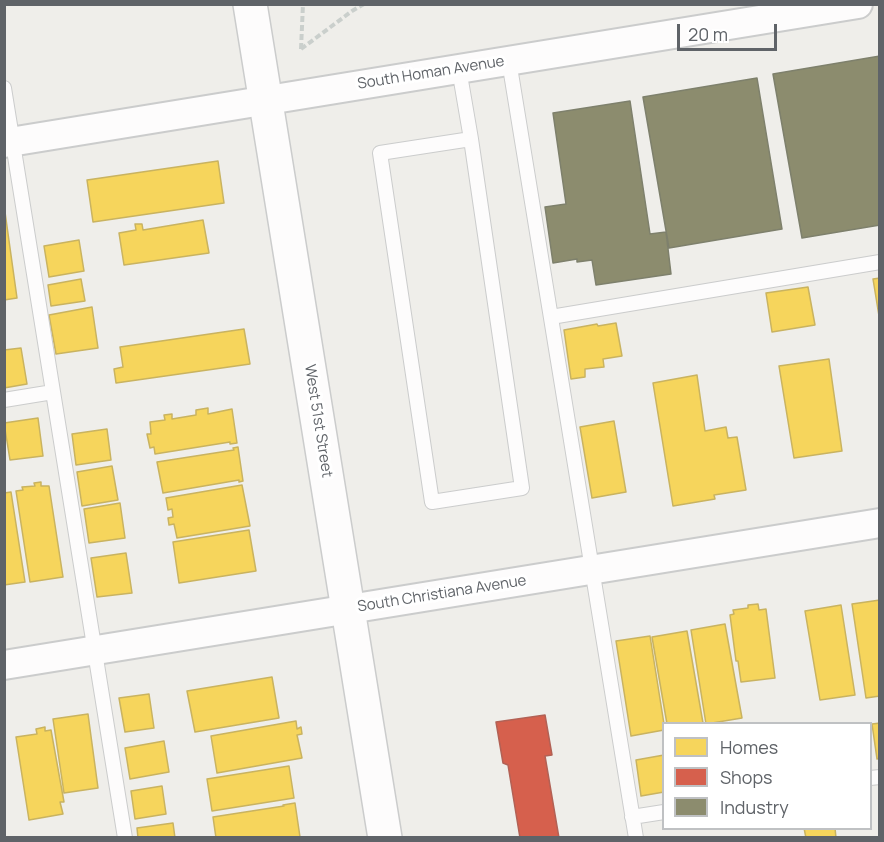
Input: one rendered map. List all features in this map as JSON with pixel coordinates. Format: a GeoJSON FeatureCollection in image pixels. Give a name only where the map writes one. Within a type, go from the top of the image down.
{"type":"FeatureCollection","features":[{"type":"Feature","properties":{"kind":"street","name":"West 51st Street"},"geometry":{"type":"LineString","coordinates":[[250,4],[385,837]]}},
{"type":"Feature","properties":{"kind":"street","name":"South Homan Avenue"},"geometry":{"type":"LineString","coordinates":[[9,142],[858,4]]}},
{"type":"Feature","properties":{"kind":"street","name":"South Christiana Avenue"},"geometry":{"type":"LineString","coordinates":[[4,664],[879,523]]}},
{"type":"Feature","properties":{"kind":"lane"},"geometry":{"type":"LineString","coordinates":[[509,61],[636,837]]}},
{"type":"Feature","properties":{"kind":"lane"},"geometry":{"type":"LineString","coordinates":[[459,69],[471,139],[522,488],[432,502],[380,153],[471,139]]}},
{"type":"Feature","properties":{"kind":"lane"},"geometry":{"type":"LineString","coordinates":[[4,88],[9,142],[53,392],[125,837]]}},
{"type":"Feature","properties":{"kind":"lane"},"geometry":{"type":"LineString","coordinates":[[551,317],[879,262]]}},
{"type":"Feature","properties":{"kind":"lane"},"geometry":{"type":"LineString","coordinates":[[4,400],[53,392]]}},
{"type":"Feature","properties":{"kind":"lane"},"geometry":{"type":"LineString","coordinates":[[632,816],[662,812]]}},
{"type":"Feature","properties":{"kind":"path"},"geometry":{"type":"LineString","coordinates":[[303,4],[301,49],[364,4]]}},
{"type":"Feature","properties":{"kind":"building: Homes"},"geometry":{"type":"Polygon","coordinates":[[[218,161],[224,203],[93,222],[87,180],[218,161]]]}},
{"type":"Feature","properties":{"kind":"building: Homes"},"geometry":{"type":"Polygon","coordinates":[[[4,212],[17,298],[4,300],[4,212]]]}},
{"type":"Feature","properties":{"kind":"building: Homes"},"geometry":{"type":"Polygon","coordinates":[[[203,220],[209,253],[124,265],[119,233],[136,230],[135,224],[142,224],[143,230],[203,220]]]}},
{"type":"Feature","properties":{"kind":"building: Homes"},"geometry":{"type":"Polygon","coordinates":[[[79,240],[84,271],[49,277],[44,246],[79,240]]]}},
{"type":"Feature","properties":{"kind":"building: Homes"},"geometry":{"type":"Polygon","coordinates":[[[880,278],[880,316],[879,316],[873,279],[880,278]]]}},
{"type":"Feature","properties":{"kind":"building: Homes"},"geometry":{"type":"Polygon","coordinates":[[[81,279],[85,301],[51,306],[48,285],[81,279]]]}},
{"type":"Feature","properties":{"kind":"building: Homes"},"geometry":{"type":"Polygon","coordinates":[[[808,287],[815,325],[772,332],[766,293],[808,287]]]}},
{"type":"Feature","properties":{"kind":"building: Homes"},"geometry":{"type":"Polygon","coordinates":[[[92,307],[98,348],[56,354],[49,315],[92,307]]]}},
{"type":"Feature","properties":{"kind":"building: Homes"},"geometry":{"type":"Polygon","coordinates":[[[616,323],[622,356],[603,359],[604,367],[585,369],[585,377],[571,379],[564,330],[616,323]]]}},
{"type":"Feature","properties":{"kind":"building: Homes"},"geometry":{"type":"Polygon","coordinates":[[[244,329],[250,364],[116,383],[114,369],[123,367],[120,347],[244,329]]]}},
{"type":"Feature","properties":{"kind":"building: Homes"},"geometry":{"type":"Polygon","coordinates":[[[21,348],[27,384],[4,388],[4,350],[21,348]]]}},
{"type":"Feature","properties":{"kind":"building: Homes"},"geometry":{"type":"Polygon","coordinates":[[[829,359],[842,451],[794,458],[779,366],[829,359]]]}},
{"type":"Feature","properties":{"kind":"building: Homes"},"geometry":{"type":"Polygon","coordinates":[[[697,375],[705,431],[726,427],[728,438],[737,437],[746,490],[714,495],[715,499],[673,506],[653,383],[697,375]]]}},
{"type":"Feature","properties":{"kind":"building: Homes"},"geometry":{"type":"Polygon","coordinates":[[[208,408],[208,414],[232,409],[237,443],[230,444],[230,442],[155,454],[154,447],[150,448],[147,434],[151,434],[150,422],[165,420],[164,415],[172,414],[172,419],[196,415],[196,410],[208,408]]]}},
{"type":"Feature","properties":{"kind":"building: Homes"},"geometry":{"type":"Polygon","coordinates":[[[38,418],[43,456],[10,460],[4,423],[38,418]]]}},
{"type":"Feature","properties":{"kind":"building: Homes"},"geometry":{"type":"Polygon","coordinates":[[[614,421],[626,492],[592,498],[580,427],[614,421]]]}},
{"type":"Feature","properties":{"kind":"building: Homes"},"geometry":{"type":"Polygon","coordinates":[[[107,429],[111,460],[76,465],[72,434],[107,429]]]}},
{"type":"Feature","properties":{"kind":"building: Homes"},"geometry":{"type":"Polygon","coordinates":[[[238,447],[243,481],[163,493],[157,462],[234,450],[233,448],[238,447]]]}},
{"type":"Feature","properties":{"kind":"building: Homes"},"geometry":{"type":"Polygon","coordinates":[[[112,466],[118,500],[82,506],[77,472],[112,466]]]}},
{"type":"Feature","properties":{"kind":"building: Homes"},"geometry":{"type":"Polygon","coordinates":[[[41,482],[41,486],[49,486],[63,577],[30,582],[16,491],[41,482]]]}},
{"type":"Feature","properties":{"kind":"building: Homes"},"geometry":{"type":"Polygon","coordinates":[[[242,485],[250,526],[177,538],[174,524],[169,525],[168,518],[173,517],[172,509],[168,510],[166,498],[242,485]]]}},
{"type":"Feature","properties":{"kind":"building: Homes"},"geometry":{"type":"Polygon","coordinates":[[[11,492],[25,582],[4,585],[4,493],[11,492]]]}},
{"type":"Feature","properties":{"kind":"building: Homes"},"geometry":{"type":"Polygon","coordinates":[[[120,503],[125,538],[89,543],[84,509],[120,503]]]}},
{"type":"Feature","properties":{"kind":"building: Homes"},"geometry":{"type":"Polygon","coordinates":[[[249,530],[256,571],[179,583],[173,542],[249,530]]]}},
{"type":"Feature","properties":{"kind":"building: Homes"},"geometry":{"type":"Polygon","coordinates":[[[126,553],[132,593],[97,597],[91,558],[126,553]]]}},
{"type":"Feature","properties":{"kind":"building: Homes"},"geometry":{"type":"Polygon","coordinates":[[[880,600],[880,696],[866,698],[852,604],[880,600]]]}},
{"type":"Feature","properties":{"kind":"building: Homes"},"geometry":{"type":"Polygon","coordinates":[[[758,604],[759,610],[766,609],[775,678],[741,682],[730,615],[734,614],[733,610],[758,604]]]}},
{"type":"Feature","properties":{"kind":"building: Homes"},"geometry":{"type":"Polygon","coordinates":[[[841,605],[855,695],[820,700],[805,611],[841,605]]]}},
{"type":"Feature","properties":{"kind":"building: Homes"},"geometry":{"type":"Polygon","coordinates":[[[725,624],[742,718],[706,722],[691,630],[725,624]]]}},
{"type":"Feature","properties":{"kind":"building: Homes"},"geometry":{"type":"Polygon","coordinates":[[[687,631],[703,722],[667,722],[652,637],[687,631]]]}},
{"type":"Feature","properties":{"kind":"building: Homes"},"geometry":{"type":"Polygon","coordinates":[[[650,636],[664,722],[662,730],[631,736],[616,641],[650,636]]]}},
{"type":"Feature","properties":{"kind":"building: Homes"},"geometry":{"type":"Polygon","coordinates":[[[272,677],[279,718],[195,732],[187,691],[272,677]]]}},
{"type":"Feature","properties":{"kind":"building: Homes"},"geometry":{"type":"Polygon","coordinates":[[[149,694],[154,728],[125,732],[119,698],[149,694]]]}},
{"type":"Feature","properties":{"kind":"building: Homes"},"geometry":{"type":"Polygon","coordinates":[[[88,714],[98,788],[64,793],[53,719],[88,714]]]}},
{"type":"Feature","properties":{"kind":"building: Homes"},"geometry":{"type":"Polygon","coordinates":[[[296,721],[297,729],[301,727],[302,734],[297,735],[302,758],[217,773],[211,736],[296,721]]]}},
{"type":"Feature","properties":{"kind":"building: Homes"},"geometry":{"type":"Polygon","coordinates":[[[880,723],[880,758],[877,759],[872,724],[880,723]]]}},
{"type":"Feature","properties":{"kind":"building: Homes"},"geometry":{"type":"Polygon","coordinates":[[[45,727],[45,731],[51,730],[64,802],[60,802],[63,814],[29,820],[16,737],[37,734],[36,729],[45,727]]]}},
{"type":"Feature","properties":{"kind":"building: Homes"},"geometry":{"type":"Polygon","coordinates":[[[164,741],[169,772],[130,779],[125,748],[164,741]]]}},
{"type":"Feature","properties":{"kind":"building: Homes"},"geometry":{"type":"Polygon","coordinates":[[[662,755],[662,792],[641,796],[636,760],[662,755]]]}},
{"type":"Feature","properties":{"kind":"building: Homes"},"geometry":{"type":"Polygon","coordinates":[[[289,766],[294,798],[212,811],[207,779],[289,766]]]}},
{"type":"Feature","properties":{"kind":"building: Homes"},"geometry":{"type":"Polygon","coordinates":[[[162,786],[166,814],[135,819],[131,791],[162,786]]]}},
{"type":"Feature","properties":{"kind":"building: Homes"},"geometry":{"type":"Polygon","coordinates":[[[295,803],[300,837],[216,838],[213,817],[295,803]]]}},
{"type":"Feature","properties":{"kind":"building: Homes"},"geometry":{"type":"Polygon","coordinates":[[[173,823],[175,838],[138,838],[137,828],[173,823]]]}},
{"type":"Feature","properties":{"kind":"building: Homes"},"geometry":{"type":"Polygon","coordinates":[[[804,830],[835,830],[836,838],[806,838],[804,830]]]}},
{"type":"Feature","properties":{"kind":"building: Shops"},"geometry":{"type":"Polygon","coordinates":[[[545,715],[552,755],[545,756],[559,838],[520,838],[508,765],[503,763],[496,722],[545,715]]]}},
{"type":"Feature","properties":{"kind":"building: Industry"},"geometry":{"type":"Polygon","coordinates":[[[880,56],[880,225],[802,238],[773,74],[880,56]]]}},
{"type":"Feature","properties":{"kind":"building: Industry"},"geometry":{"type":"Polygon","coordinates":[[[757,78],[782,229],[669,248],[643,97],[757,78]]]}},
{"type":"Feature","properties":{"kind":"building: Industry"},"geometry":{"type":"Polygon","coordinates":[[[630,101],[650,234],[666,232],[671,274],[596,285],[592,260],[577,262],[577,259],[553,263],[545,207],[566,204],[553,113],[630,101]]]}}]}
